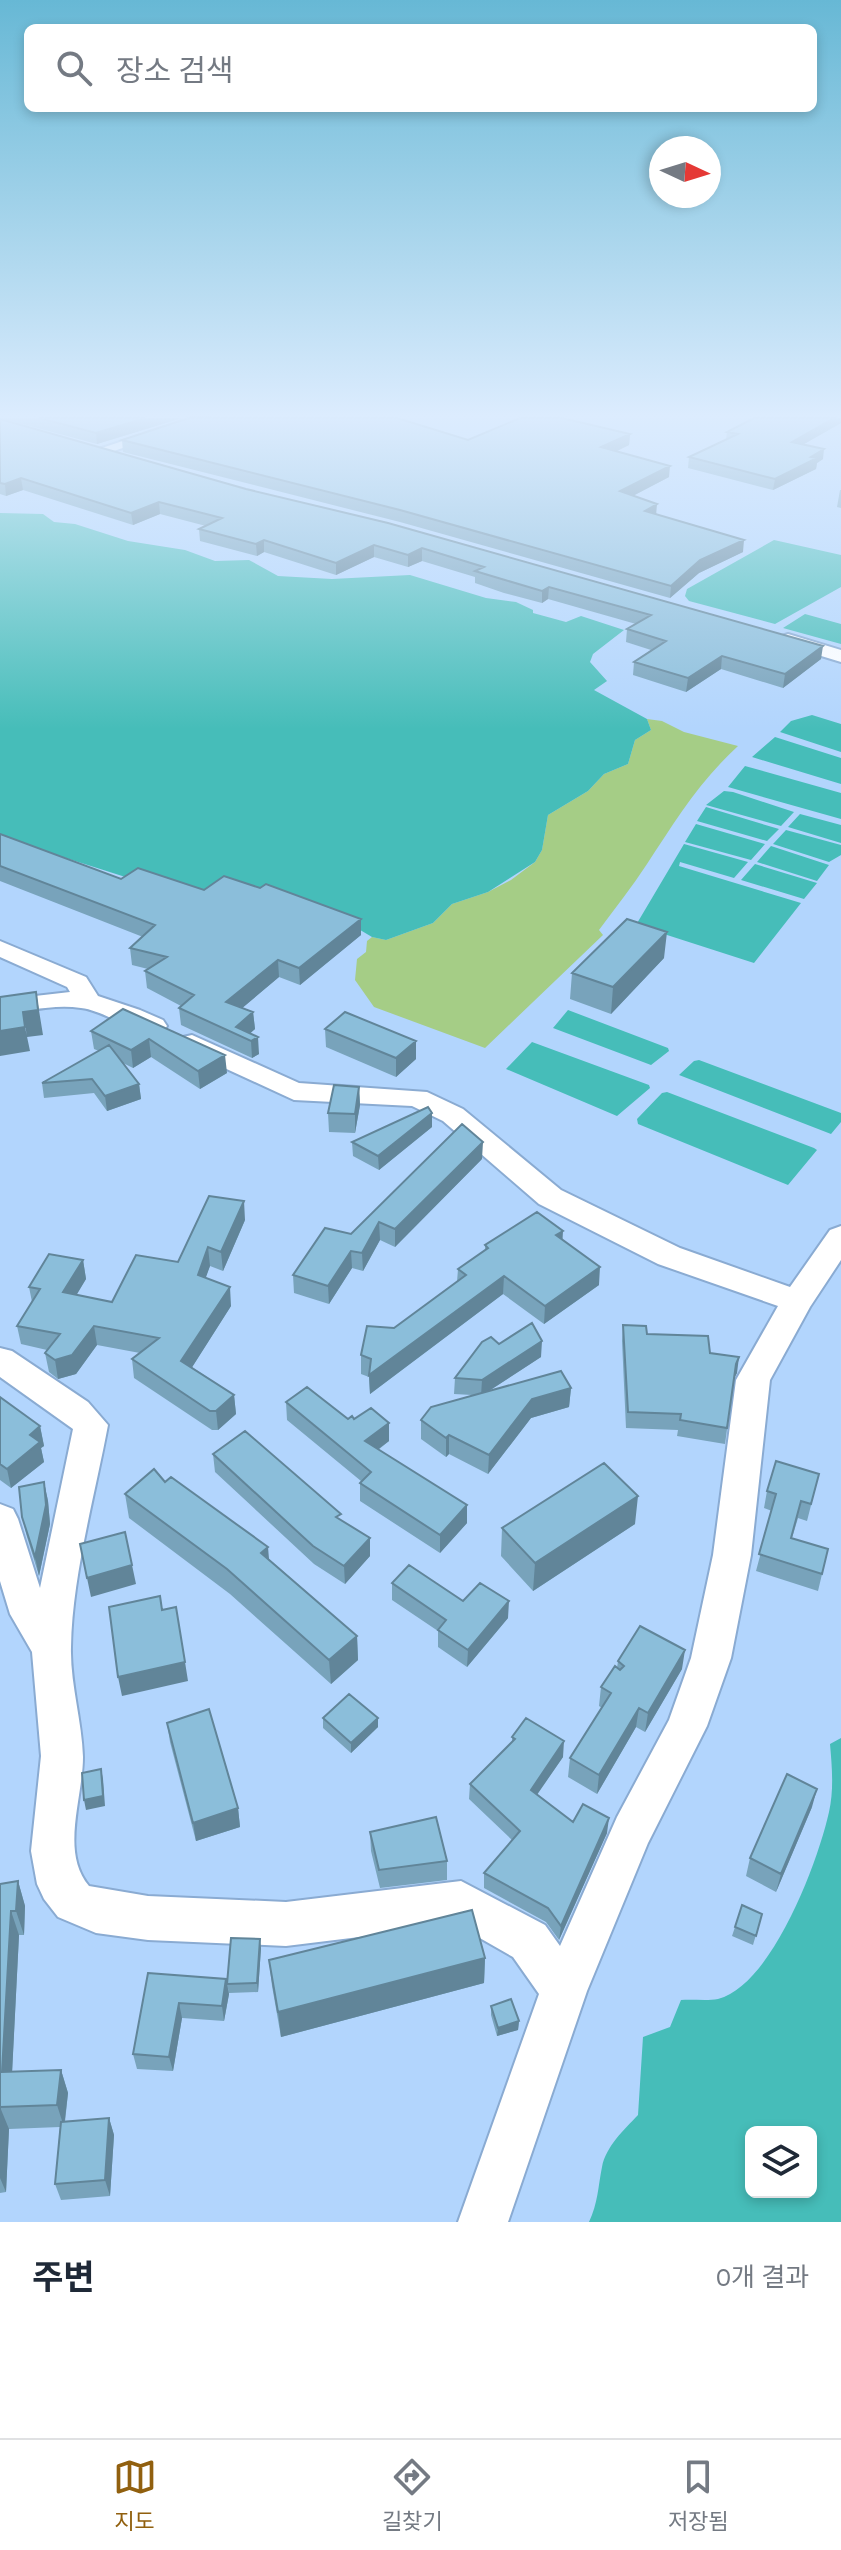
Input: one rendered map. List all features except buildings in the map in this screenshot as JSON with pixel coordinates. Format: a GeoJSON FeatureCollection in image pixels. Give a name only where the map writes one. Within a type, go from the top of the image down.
{"type":"FeatureCollection","features":[{"type":"Feature","properties":{"kind":"street"},"geometry":{"type":"LineString","coordinates":[[768,635],[841,656]]}},
{"type":"Feature","properties":{"kind":"street"},"geometry":{"type":"LineString","coordinates":[[0,948],[77,982],[87,998]]}},
{"type":"Feature","properties":{"kind":"street"},"geometry":{"type":"LineString","coordinates":[[0,1008],[48,998],[87,998],[108,1004],[294,1091],[417,1098],[453,1115],[550,1197],[669,1256],[797,1301]]}},
{"type":"Feature","properties":{"kind":"street"},"geometry":{"type":"LineString","coordinates":[[483,2222],[564,1990],[632,1831],[687,1726],[711,1658],[732,1555],[753,1380],[797,1301],[841,1237]]}},
{"type":"Feature","properties":{"kind":"street"},"geometry":{"type":"LineString","coordinates":[[0,1360],[76,1411],[91,1425],[57,1598],[51,1649],[62,1756],[53,1851],[59,1884],[74,1902],[96,1911],[148,1918],[286,1924],[461,1903],[529,1941],[564,1990]]}},
{"type":"Feature","properties":{"kind":"street"},"geometry":{"type":"LineString","coordinates":[[0,1519],[29,1614],[51,1649]]}},
{"type":"Feature","properties":{"kind":"shaded area"},"geometry":{"type":"Polygon","coordinates":[[[0,522],[75,524],[128,541],[185,550],[215,561],[249,560],[278,576],[332,579],[410,575],[486,598],[516,602],[533,610],[533,613],[566,622],[581,616],[624,630],[593,654],[590,662],[607,681],[594,690],[647,719],[651,730],[635,740],[628,764],[604,774],[588,791],[548,815],[542,850],[535,862],[488,892],[452,904],[433,923],[386,940],[372,937],[345,921],[188,897],[0,837],[0,522]]]}},
{"type":"Feature","properties":{"kind":"shaded area"},"geometry":{"type":"Polygon","coordinates":[[[774,540],[841,555],[841,587],[775,624],[689,601],[685,596],[687,589],[774,540]]]}},
{"type":"Feature","properties":{"kind":"shaded area"},"geometry":{"type":"Polygon","coordinates":[[[805,614],[841,624],[841,644],[783,628],[805,614]]]}},
{"type":"Feature","properties":{"kind":"shaded area"},"geometry":{"type":"Polygon","coordinates":[[[812,715],[841,724],[841,752],[780,732],[791,721],[812,715]]]}},
{"type":"Feature","properties":{"kind":"shaded area"},"geometry":{"type":"Polygon","coordinates":[[[647,719],[738,746],[688,802],[599,930],[603,935],[485,1048],[374,1007],[355,980],[357,959],[366,952],[367,941],[372,937],[386,940],[433,923],[452,904],[488,892],[535,862],[542,850],[548,815],[588,791],[604,774],[628,764],[635,740],[651,730],[647,719]]]}},
{"type":"Feature","properties":{"kind":"shaded area"},"geometry":{"type":"Polygon","coordinates":[[[775,737],[841,758],[841,784],[752,757],[775,737]]]}},
{"type":"Feature","properties":{"kind":"shaded area"},"geometry":{"type":"Polygon","coordinates":[[[745,766],[841,793],[841,819],[728,787],[745,766]]]}},
{"type":"Feature","properties":{"kind":"shaded area"},"geometry":{"type":"Polygon","coordinates":[[[724,791],[794,812],[781,826],[706,805],[724,791]]]}},
{"type":"Feature","properties":{"kind":"shaded area"},"geometry":{"type":"Polygon","coordinates":[[[706,807],[779,829],[767,841],[697,821],[706,807]]]}},
{"type":"Feature","properties":{"kind":"shaded area"},"geometry":{"type":"Polygon","coordinates":[[[800,814],[841,825],[841,843],[788,827],[800,814]]]}},
{"type":"Feature","properties":{"kind":"shaded area"},"geometry":{"type":"Polygon","coordinates":[[[696,824],[765,844],[751,860],[685,842],[696,824]]]}},
{"type":"Feature","properties":{"kind":"shaded area"},"geometry":{"type":"Polygon","coordinates":[[[786,830],[841,845],[841,855],[829,862],[773,844],[786,830]]]}},
{"type":"Feature","properties":{"kind":"shaded area"},"geometry":{"type":"Polygon","coordinates":[[[684,844],[748,862],[734,878],[680,862],[679,866],[801,903],[754,963],[636,925],[684,844]]]}},
{"type":"Feature","properties":{"kind":"shaded area"},"geometry":{"type":"Polygon","coordinates":[[[771,846],[829,865],[817,881],[757,862],[771,846]]]}},
{"type":"Feature","properties":{"kind":"shaded area"},"geometry":{"type":"Polygon","coordinates":[[[755,864],[817,883],[804,899],[741,880],[755,864]]]}},
{"type":"Feature","properties":{"kind":"shaded area"},"geometry":{"type":"Polygon","coordinates":[[[568,1010],[668,1048],[669,1051],[651,1065],[553,1028],[568,1010]]]}},
{"type":"Feature","properties":{"kind":"shaded area"},"geometry":{"type":"Polygon","coordinates":[[[532,1042],[649,1085],[650,1088],[617,1116],[506,1069],[532,1042]]]}},
{"type":"Feature","properties":{"kind":"shaded area"},"geometry":{"type":"Polygon","coordinates":[[[699,1060],[841,1113],[841,1122],[831,1134],[679,1075],[699,1060]]]}},
{"type":"Feature","properties":{"kind":"shaded area"},"geometry":{"type":"Polygon","coordinates":[[[667,1092],[817,1150],[788,1185],[638,1124],[637,1119],[662,1093],[667,1092]]]}},
{"type":"Feature","properties":{"kind":"shaded area"},"geometry":{"type":"Polygon","coordinates":[[[841,1738],[841,2222],[589,2222],[607,2152],[638,2115],[643,2037],[670,2027],[681,2000],[718,1999],[738,1989],[757,1971],[774,1947],[790,1919],[815,1860],[829,1812],[830,1744],[841,1738]]]}}]}
